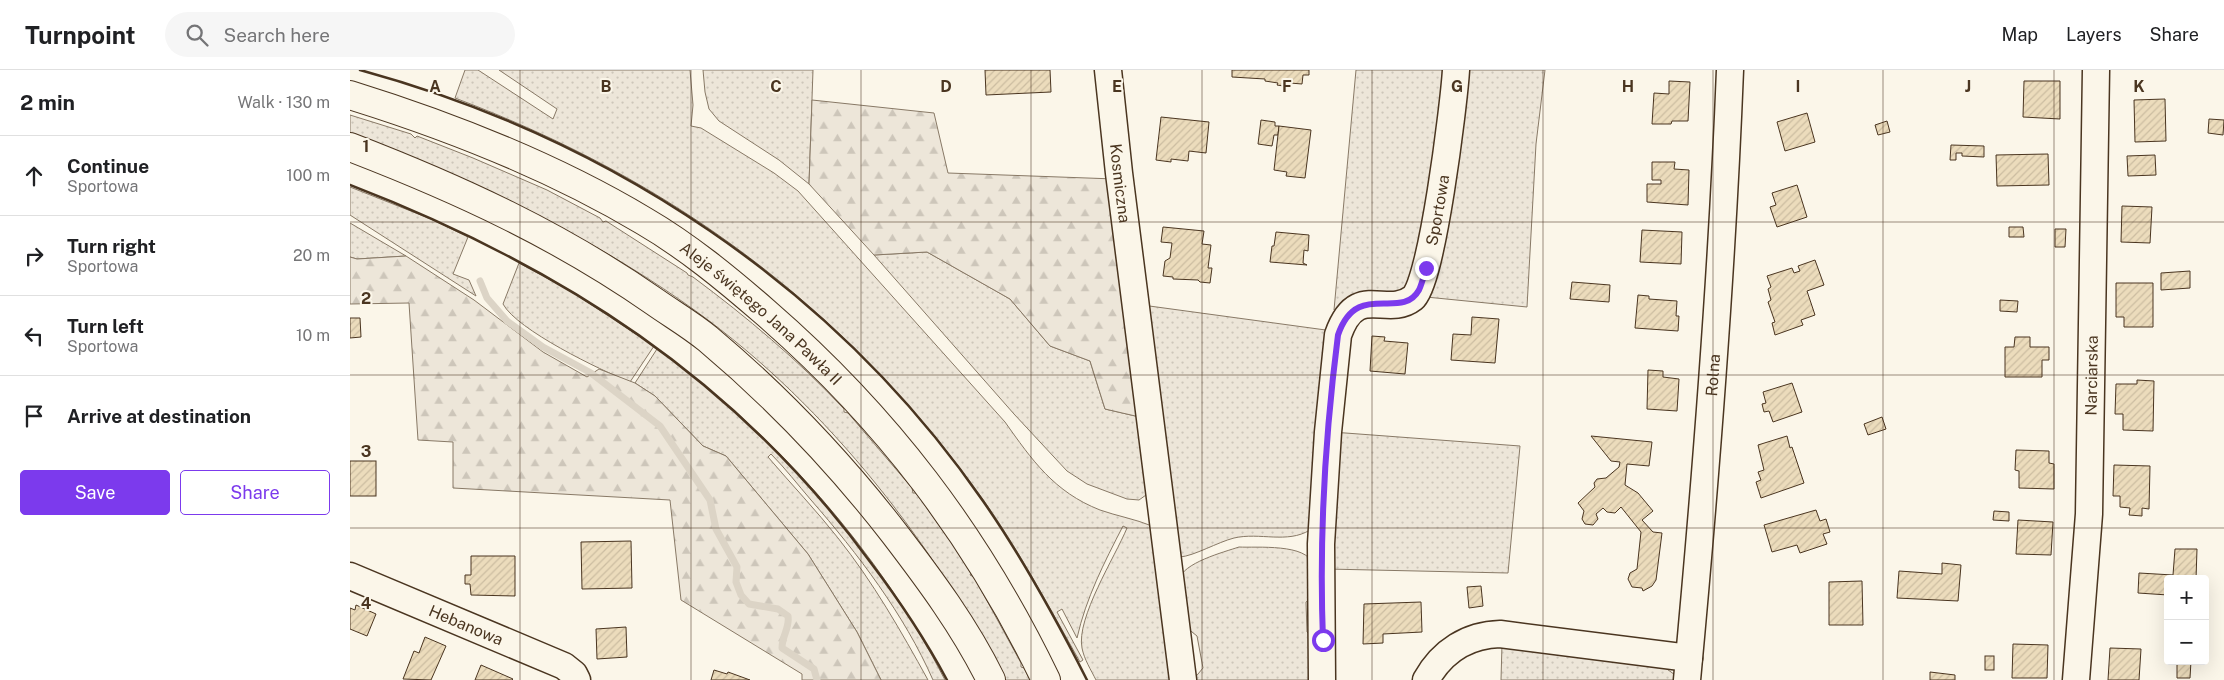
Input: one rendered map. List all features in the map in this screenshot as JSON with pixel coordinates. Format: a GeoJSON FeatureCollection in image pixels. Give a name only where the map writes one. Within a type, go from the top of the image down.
{"type":"FeatureCollection","features":[{"type":"Feature","properties":{"kind":"highway","name":"Aleje świętego Jana Pawła II"},"geometry":{"type":"LineString","coordinates":[[350,95],[512,152],[589,189],[647,222],[698,257],[747,297],[797,340],[847,388],[941,500],[982,561],[1026,638],[1046,680]]}},
{"type":"Feature","properties":{"kind":"highway"},"geometry":{"type":"LineString","coordinates":[[350,147],[412,171],[556,239],[626,282],[706,338],[765,390],[822,447],[867,498],[959,621],[983,672]]}},
{"type":"Feature","properties":{"kind":"street","name":"Kosmiczna"},"geometry":{"type":"LineString","coordinates":[[1108,70],[1183,680]]}},
{"type":"Feature","properties":{"kind":"street","name":"Sportowa"},"geometry":{"type":"LineString","coordinates":[[1322,680],[1321,544],[1328,432],[1338,335],[1343,321],[1357,307],[1367,304],[1405,302],[1413,298],[1418,291],[1426,268],[1449,141],[1456,70]]}},
{"type":"Feature","properties":{"kind":"street","name":"Rolna"},"geometry":{"type":"LineString","coordinates":[[1688,669],[1719,279],[1730,70]]}},
{"type":"Feature","properties":{"kind":"street","name":"Narciarska"},"geometry":{"type":"LineString","coordinates":[[2076,680],[2089,514],[2096,70]]}},
{"type":"Feature","properties":{"kind":"street","name":"Hebanowa"},"geometry":{"type":"LineString","coordinates":[[350,576],[564,666],[574,674],[576,680]]}},
{"type":"Feature","properties":{"kind":"street"},"geometry":{"type":"LineString","coordinates":[[1426,680],[1438,661],[1458,644],[1485,634],[1500,634],[1688,669]]}},
{"type":"Feature","properties":{"kind":"green space"},"geometry":{"type":"Polygon","coordinates":[[[465,70],[478,70],[553,119],[557,109],[499,70],[690,70],[693,105],[691,126],[701,128],[774,173],[798,191],[1005,422],[1045,474],[1084,503],[1100,510],[1152,526],[1179,680],[1096,680],[1084,656],[1082,635],[1090,604],[1127,528],[1123,526],[1102,567],[1085,609],[1077,638],[1062,609],[1057,612],[1083,660],[1080,662],[1021,558],[982,498],[929,430],[873,367],[813,310],[749,258],[682,210],[610,168],[535,131],[455,98],[465,70]]]}},
{"type":"Feature","properties":{"kind":"green space"},"geometry":{"type":"Polygon","coordinates":[[[703,70],[813,70],[809,184],[779,160],[719,121],[709,109],[703,70]]]}},
{"type":"Feature","properties":{"kind":"green space"},"geometry":{"type":"Polygon","coordinates":[[[1356,70],[1450,70],[1412,288],[1340,311],[1334,310],[1356,70]]]}},
{"type":"Feature","properties":{"kind":"green space"},"geometry":{"type":"Polygon","coordinates":[[[1461,70],[1545,70],[1536,144],[1527,307],[1426,297],[1461,70]]]}},
{"type":"Feature","properties":{"kind":"green space"},"geometry":{"type":"Polygon","coordinates":[[[812,100],[934,113],[948,173],[1115,179],[1144,418],[1105,409],[1090,361],[1050,346],[1010,299],[927,252],[874,255],[809,184],[812,100]]]}},
{"type":"Feature","properties":{"kind":"green space"},"geometry":{"type":"Polygon","coordinates":[[[350,115],[411,134],[415,138],[417,136],[547,190],[600,218],[603,222],[606,221],[687,273],[753,324],[808,373],[844,409],[844,412],[848,413],[912,488],[913,493],[916,493],[957,550],[971,573],[970,575],[974,577],[1021,663],[1021,667],[1024,668],[1030,680],[1005,680],[975,626],[941,573],[905,521],[866,472],[780,380],[733,339],[644,276],[563,229],[479,188],[350,134],[350,115]]]}},
{"type":"Feature","properties":{"kind":"green space"},"geometry":{"type":"Polygon","coordinates":[[[350,187],[431,219],[468,237],[453,274],[469,280],[476,296],[350,215],[350,187]]]}},
{"type":"Feature","properties":{"kind":"green space"},"geometry":{"type":"Polygon","coordinates":[[[350,223],[406,256],[357,259],[350,257],[350,223]]]}},
{"type":"Feature","properties":{"kind":"green space"},"geometry":{"type":"Polygon","coordinates":[[[927,252],[1010,299],[1050,346],[1090,361],[1105,409],[1144,418],[1153,490],[1139,500],[1127,499],[1087,484],[1067,471],[1014,414],[874,255],[927,252]]]}},
{"type":"Feature","properties":{"kind":"green space"},"geometry":{"type":"Polygon","coordinates":[[[406,256],[474,300],[543,352],[587,377],[599,369],[635,383],[655,396],[703,446],[726,456],[808,554],[857,632],[881,680],[802,680],[802,674],[681,600],[670,500],[453,488],[453,442],[418,440],[409,303],[350,304],[350,257],[357,259],[406,256]]]}},
{"type":"Feature","properties":{"kind":"green space"},"geometry":{"type":"Polygon","coordinates":[[[519,263],[569,290],[654,346],[630,382],[560,348],[541,337],[511,314],[503,304],[519,263]]]}},
{"type":"Feature","properties":{"kind":"green space"},"geometry":{"type":"Polygon","coordinates":[[[1142,305],[1333,331],[1310,530],[1301,534],[1283,537],[1254,536],[1234,538],[1180,557],[1142,305]]]}},
{"type":"Feature","properties":{"kind":"green space"},"geometry":{"type":"Polygon","coordinates":[[[657,349],[742,418],[782,456],[820,498],[856,541],[889,586],[919,632],[945,680],[933,680],[894,608],[863,563],[771,454],[768,457],[830,528],[875,589],[928,680],[881,680],[857,632],[808,554],[726,456],[703,446],[655,396],[635,383],[657,349]]]}},
{"type":"Feature","properties":{"kind":"green space"},"geometry":{"type":"Polygon","coordinates":[[[1332,432],[1520,446],[1508,573],[1327,569],[1332,432]]]}},
{"type":"Feature","properties":{"kind":"green space"},"geometry":{"type":"Polygon","coordinates":[[[1239,547],[1280,548],[1302,553],[1309,558],[1313,565],[1314,577],[1313,597],[1306,602],[1307,632],[1316,640],[1317,680],[1193,680],[1203,668],[1197,636],[1182,624],[1178,596],[1179,580],[1182,574],[1195,563],[1239,547]]]}},
{"type":"Feature","properties":{"kind":"green space"},"geometry":{"type":"Polygon","coordinates":[[[1502,644],[1664,667],[1678,677],[1679,680],[1501,680],[1502,644]]]}},
{"type":"Feature","properties":{"kind":"building"},"geometry":{"type":"Polygon","coordinates":[[[985,70],[1050,70],[1051,92],[986,95],[985,70]]]}},
{"type":"Feature","properties":{"kind":"building"},"geometry":{"type":"Polygon","coordinates":[[[1232,70],[1309,70],[1309,75],[1303,75],[1302,84],[1290,83],[1290,87],[1277,85],[1278,83],[1265,81],[1265,79],[1232,77],[1232,70]]]}},
{"type":"Feature","properties":{"kind":"building"},"geometry":{"type":"Polygon","coordinates":[[[1669,81],[1690,82],[1688,121],[1672,121],[1671,124],[1652,124],[1654,93],[1669,94],[1669,81]]]}},
{"type":"Feature","properties":{"kind":"building"},"geometry":{"type":"Polygon","coordinates":[[[2024,81],[2060,81],[2060,119],[2023,117],[2024,81]]]}},
{"type":"Feature","properties":{"kind":"building"},"geometry":{"type":"Polygon","coordinates":[[[2165,99],[2166,141],[2135,142],[2134,100],[2165,99]]]}},
{"type":"Feature","properties":{"kind":"building"},"geometry":{"type":"Polygon","coordinates":[[[1807,113],[1815,142],[1785,151],[1777,122],[1807,113]]]}},
{"type":"Feature","properties":{"kind":"building"},"geometry":{"type":"Polygon","coordinates":[[[1161,117],[1209,122],[1206,153],[1189,151],[1188,161],[1171,159],[1171,162],[1156,160],[1161,117]]]}},
{"type":"Feature","properties":{"kind":"building"},"geometry":{"type":"Polygon","coordinates":[[[2209,119],[2224,120],[2223,135],[2208,133],[2209,119]]]}},
{"type":"Feature","properties":{"kind":"building"},"geometry":{"type":"Polygon","coordinates":[[[1261,120],[1275,122],[1275,126],[1279,126],[1278,135],[1274,135],[1272,146],[1258,144],[1261,120]]]}},
{"type":"Feature","properties":{"kind":"building"},"geometry":{"type":"Polygon","coordinates":[[[1887,121],[1890,132],[1878,135],[1875,125],[1887,121]]]}},
{"type":"Feature","properties":{"kind":"building"},"geometry":{"type":"Polygon","coordinates":[[[1279,126],[1311,130],[1305,178],[1286,176],[1287,172],[1274,170],[1279,126]]]}},
{"type":"Feature","properties":{"kind":"building"},"geometry":{"type":"Polygon","coordinates":[[[1951,145],[1984,146],[1984,157],[1962,156],[1962,153],[1956,153],[1956,160],[1950,160],[1951,145]]]}},
{"type":"Feature","properties":{"kind":"building"},"geometry":{"type":"Polygon","coordinates":[[[2048,154],[2049,185],[1997,186],[1996,155],[2048,154]]]}},
{"type":"Feature","properties":{"kind":"building"},"geometry":{"type":"Polygon","coordinates":[[[2155,155],[2156,175],[2128,176],[2127,156],[2155,155]]]}},
{"type":"Feature","properties":{"kind":"building"},"geometry":{"type":"Polygon","coordinates":[[[1652,162],[1675,162],[1674,169],[1689,170],[1688,205],[1647,202],[1647,184],[1661,184],[1661,180],[1652,180],[1652,162]]]}},
{"type":"Feature","properties":{"kind":"building"},"geometry":{"type":"Polygon","coordinates":[[[1797,185],[1807,217],[1777,227],[1770,207],[1776,205],[1772,193],[1797,185]]]}},
{"type":"Feature","properties":{"kind":"building"},"geometry":{"type":"Polygon","coordinates":[[[2122,206],[2152,207],[2150,243],[2121,242],[2122,206]]]}},
{"type":"Feature","properties":{"kind":"building"},"geometry":{"type":"Polygon","coordinates":[[[1163,227],[1204,231],[1202,244],[1211,245],[1208,268],[1212,268],[1210,283],[1163,276],[1165,261],[1170,258],[1172,243],[1161,242],[1163,227]]]}},
{"type":"Feature","properties":{"kind":"building"},"geometry":{"type":"Polygon","coordinates":[[[2009,227],[2023,227],[2024,237],[2009,237],[2009,227]]]}},
{"type":"Feature","properties":{"kind":"building"},"geometry":{"type":"Polygon","coordinates":[[[2055,229],[2066,229],[2065,247],[2055,247],[2055,229]]]}},
{"type":"Feature","properties":{"kind":"building"},"geometry":{"type":"Polygon","coordinates":[[[1642,230],[1682,232],[1681,264],[1640,262],[1642,230]]]}},
{"type":"Feature","properties":{"kind":"building"},"geometry":{"type":"Polygon","coordinates":[[[1276,232],[1309,235],[1308,251],[1304,250],[1303,263],[1307,265],[1270,262],[1276,232]]]}},
{"type":"Feature","properties":{"kind":"building"},"geometry":{"type":"Polygon","coordinates":[[[1815,260],[1824,285],[1807,291],[1815,315],[1801,320],[1803,325],[1775,335],[1772,323],[1775,322],[1768,302],[1771,300],[1768,289],[1771,287],[1767,276],[1792,268],[1794,273],[1800,271],[1798,266],[1815,260]]]}},
{"type":"Feature","properties":{"kind":"building"},"geometry":{"type":"Polygon","coordinates":[[[2190,271],[2190,288],[2161,290],[2161,273],[2190,271]]]}},
{"type":"Feature","properties":{"kind":"building"},"geometry":{"type":"Polygon","coordinates":[[[1572,282],[1610,285],[1609,302],[1570,299],[1572,282]]]}},
{"type":"Feature","properties":{"kind":"building"},"geometry":{"type":"Polygon","coordinates":[[[2116,283],[2153,283],[2153,327],[2124,327],[2124,317],[2116,317],[2116,283]]]}},
{"type":"Feature","properties":{"kind":"building"},"geometry":{"type":"Polygon","coordinates":[[[1638,295],[1649,296],[1649,299],[1677,301],[1678,331],[1635,328],[1638,295]]]}},
{"type":"Feature","properties":{"kind":"building"},"geometry":{"type":"Polygon","coordinates":[[[2000,300],[2018,301],[2017,312],[2000,311],[2000,300]]]}},
{"type":"Feature","properties":{"kind":"building"},"geometry":{"type":"Polygon","coordinates":[[[1472,317],[1499,319],[1495,363],[1451,360],[1453,334],[1471,335],[1472,317]]]}},
{"type":"Feature","properties":{"kind":"building"},"geometry":{"type":"Polygon","coordinates":[[[350,318],[360,318],[361,337],[350,338],[350,318]]]}},
{"type":"Feature","properties":{"kind":"building"},"geometry":{"type":"Polygon","coordinates":[[[1372,336],[1385,337],[1384,341],[1408,343],[1405,374],[1370,371],[1372,336]]]}},
{"type":"Feature","properties":{"kind":"building"},"geometry":{"type":"Polygon","coordinates":[[[2015,337],[2030,337],[2030,347],[2049,347],[2049,360],[2042,360],[2042,377],[2005,377],[2005,347],[2014,347],[2015,337]]]}},
{"type":"Feature","properties":{"kind":"building"},"geometry":{"type":"Polygon","coordinates":[[[1648,370],[1663,371],[1663,377],[1679,379],[1677,411],[1647,409],[1648,370]]]}},
{"type":"Feature","properties":{"kind":"building"},"geometry":{"type":"Polygon","coordinates":[[[2137,380],[2154,381],[2153,431],[2123,430],[2123,414],[2115,414],[2116,384],[2137,384],[2137,380]]]}},
{"type":"Feature","properties":{"kind":"building"},"geometry":{"type":"Polygon","coordinates":[[[1792,383],[1802,412],[1773,422],[1769,411],[1764,412],[1762,404],[1766,403],[1763,392],[1792,383]]]}},
{"type":"Feature","properties":{"kind":"building"},"geometry":{"type":"Polygon","coordinates":[[[1882,417],[1886,429],[1868,435],[1864,424],[1882,417]]]}},
{"type":"Feature","properties":{"kind":"building"},"geometry":{"type":"Polygon","coordinates":[[[1591,436],[1652,442],[1649,466],[1627,464],[1625,485],[1638,493],[1653,511],[1642,520],[1653,532],[1662,533],[1656,580],[1652,586],[1643,591],[1642,588],[1632,587],[1628,579],[1630,573],[1637,569],[1641,532],[1621,507],[1615,513],[1607,512],[1603,508],[1596,514],[1598,519],[1593,525],[1585,524],[1582,519],[1584,511],[1578,503],[1595,487],[1594,483],[1597,479],[1606,478],[1619,467],[1620,462],[1611,461],[1591,436]]]}},
{"type":"Feature","properties":{"kind":"building"},"geometry":{"type":"Polygon","coordinates":[[[1787,436],[1804,483],[1761,498],[1756,482],[1761,480],[1758,472],[1764,470],[1758,445],[1787,436]]]}},
{"type":"Feature","properties":{"kind":"building"},"geometry":{"type":"Polygon","coordinates":[[[2016,450],[2049,451],[2049,463],[2054,464],[2054,489],[2019,488],[2019,471],[2015,470],[2016,450]]]}},
{"type":"Feature","properties":{"kind":"building"},"geometry":{"type":"Polygon","coordinates":[[[350,461],[376,461],[376,496],[350,496],[350,461]]]}},
{"type":"Feature","properties":{"kind":"building"},"geometry":{"type":"Polygon","coordinates":[[[2114,465],[2150,466],[2149,509],[2142,508],[2142,516],[2129,515],[2130,508],[2120,507],[2120,496],[2113,496],[2114,465]]]}},
{"type":"Feature","properties":{"kind":"building"},"geometry":{"type":"Polygon","coordinates":[[[1816,510],[1820,521],[1826,519],[1830,532],[1823,534],[1827,544],[1800,553],[1797,545],[1772,552],[1764,525],[1816,510]]]}},
{"type":"Feature","properties":{"kind":"building"},"geometry":{"type":"Polygon","coordinates":[[[1994,511],[2009,512],[2009,521],[1993,520],[1994,511]]]}},
{"type":"Feature","properties":{"kind":"building"},"geometry":{"type":"Polygon","coordinates":[[[2018,520],[2053,522],[2051,555],[2016,554],[2018,520]]]}},
{"type":"Feature","properties":{"kind":"building"},"geometry":{"type":"Polygon","coordinates":[[[631,541],[632,588],[582,589],[581,542],[631,541]]]}},
{"type":"Feature","properties":{"kind":"building"},"geometry":{"type":"Polygon","coordinates":[[[2175,549],[2197,549],[2196,575],[2173,575],[2175,549]]]}},
{"type":"Feature","properties":{"kind":"building"},"geometry":{"type":"Polygon","coordinates":[[[471,556],[515,556],[515,596],[471,595],[470,584],[465,584],[465,575],[471,575],[471,556]]]}},
{"type":"Feature","properties":{"kind":"building"},"geometry":{"type":"Polygon","coordinates":[[[1942,563],[1961,565],[1958,601],[1897,598],[1899,571],[1942,574],[1942,563]]]}},
{"type":"Feature","properties":{"kind":"building"},"geometry":{"type":"Polygon","coordinates":[[[2139,573],[2173,575],[2164,575],[2164,595],[2138,593],[2139,573]]]}},
{"type":"Feature","properties":{"kind":"building"},"geometry":{"type":"Polygon","coordinates":[[[1862,581],[1863,625],[1829,625],[1829,582],[1862,581]]]}},
{"type":"Feature","properties":{"kind":"building"},"geometry":{"type":"Polygon","coordinates":[[[1481,586],[1483,606],[1469,608],[1467,587],[1481,586]]]}},
{"type":"Feature","properties":{"kind":"building"},"geometry":{"type":"Polygon","coordinates":[[[1421,602],[1422,632],[1383,634],[1383,643],[1363,644],[1364,604],[1421,602]]]}},
{"type":"Feature","properties":{"kind":"building"},"geometry":{"type":"Polygon","coordinates":[[[356,605],[376,614],[367,636],[350,629],[350,608],[355,610],[356,605]]]}},
{"type":"Feature","properties":{"kind":"building"},"geometry":{"type":"Polygon","coordinates":[[[626,627],[627,657],[597,659],[596,629],[626,627]]]}},
{"type":"Feature","properties":{"kind":"building"},"geometry":{"type":"Polygon","coordinates":[[[425,637],[446,646],[431,680],[403,679],[414,651],[419,653],[425,637]]]}},
{"type":"Feature","properties":{"kind":"building"},"geometry":{"type":"Polygon","coordinates":[[[2013,644],[2048,645],[2047,678],[2012,678],[2013,644]]]}},
{"type":"Feature","properties":{"kind":"building"},"geometry":{"type":"Polygon","coordinates":[[[2110,648],[2141,649],[2139,680],[2108,680],[2110,648]]]}},
{"type":"Feature","properties":{"kind":"building"},"geometry":{"type":"Polygon","coordinates":[[[1985,656],[1994,656],[1994,670],[1985,670],[1985,656]]]}},
{"type":"Feature","properties":{"kind":"building"},"geometry":{"type":"Polygon","coordinates":[[[481,665],[513,679],[475,680],[481,665]]]}},
{"type":"Feature","properties":{"kind":"building"},"geometry":{"type":"Polygon","coordinates":[[[2177,665],[2191,665],[2190,678],[2177,678],[2177,665]]]}},
{"type":"Feature","properties":{"kind":"building"},"geometry":{"type":"Polygon","coordinates":[[[714,670],[727,674],[728,672],[750,680],[711,680],[714,670]]]}},
{"type":"Feature","properties":{"kind":"building"},"geometry":{"type":"Polygon","coordinates":[[[1930,672],[1955,675],[1955,680],[1930,680],[1930,672]]]}},
{"type":"Feature","properties":{"kind":"waterway"},"geometry":{"type":"LineString","coordinates":[[480,281],[487,298],[507,321],[543,347],[591,373],[660,426],[710,500],[716,529],[737,567],[736,582],[741,595],[749,604],[778,609],[788,616],[782,648],[814,669],[817,680]]}},
{"type":"Feature","properties":{"kind":"wall"},"geometry":{"type":"LineString","coordinates":[[360,70],[452,99],[542,136],[628,180],[710,231],[787,289],[858,353],[924,424],[983,501],[1011,544],[1051,611],[1087,680]]}},
{"type":"Feature","properties":{"kind":"wall"},"geometry":{"type":"LineString","coordinates":[[350,185],[427,217],[501,252],[572,292],[639,335],[703,384],[763,438],[819,497],[892,591],[921,635],[947,680]]}},
{"type":"Feature","properties":{"kind":"route"},"geometry":{"type":"LineString","coordinates":[[1323,640],[1321,544],[1328,432],[1338,335],[1343,321],[1357,307],[1367,304],[1397,304],[1413,298],[1418,291],[1426,268]]}}]}
